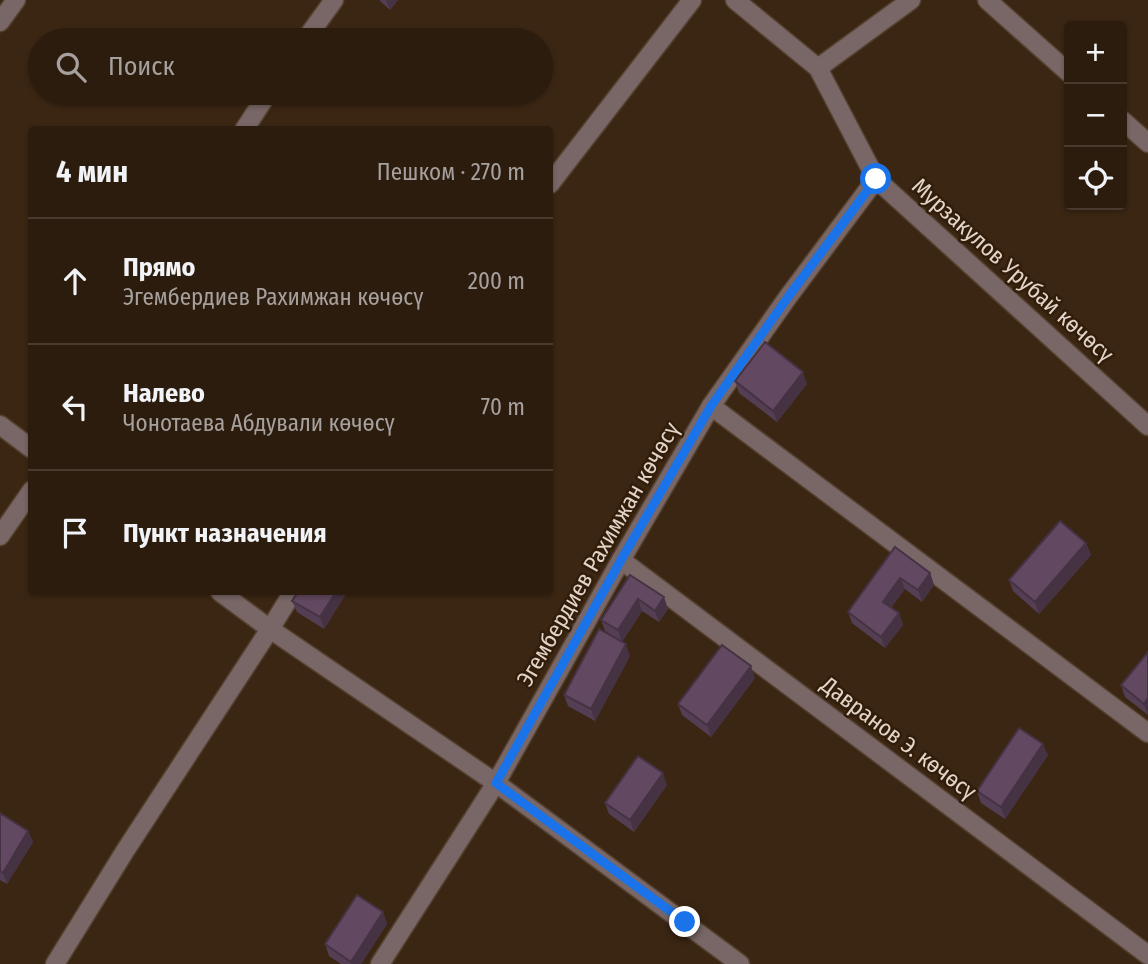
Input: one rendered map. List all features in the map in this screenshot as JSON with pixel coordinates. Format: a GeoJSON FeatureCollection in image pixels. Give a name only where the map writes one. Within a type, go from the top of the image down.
{"type":"FeatureCollection","features":[{"type":"Feature","properties":{"kind":"street"},"geometry":{"type":"LineString","coordinates":[[0,22],[16,0]]}},
{"type":"Feature","properties":{"kind":"street"},"geometry":{"type":"LineString","coordinates":[[314,28],[334,0]]}},
{"type":"Feature","properties":{"kind":"street"},"geometry":{"type":"LineString","coordinates":[[553,180],[692,0]]}},
{"type":"Feature","properties":{"kind":"street"},"geometry":{"type":"LineString","coordinates":[[735,0],[818,68],[911,0]]}},
{"type":"Feature","properties":{"kind":"street"},"geometry":{"type":"LineString","coordinates":[[987,0],[1064,69]]}},
{"type":"Feature","properties":{"kind":"street","name":"Мурзакулов Урубай көчөсү"},"geometry":{"type":"LineString","coordinates":[[818,68],[876,179],[1148,426]]}},
{"type":"Feature","properties":{"kind":"street"},"geometry":{"type":"LineString","coordinates":[[247,126],[260,105]]}},
{"type":"Feature","properties":{"kind":"street"},"geometry":{"type":"LineString","coordinates":[[1127,124],[1148,143]]}},
{"type":"Feature","properties":{"kind":"street","name":"Эгембердиев Рахимжан көчөсү"},"geometry":{"type":"LineString","coordinates":[[380,964],[496,783],[711,406],[876,179]]}},
{"type":"Feature","properties":{"kind":"street"},"geometry":{"type":"LineString","coordinates":[[711,406],[1148,733]]}},
{"type":"Feature","properties":{"kind":"street"},"geometry":{"type":"LineString","coordinates":[[0,425],[28,446]]}},
{"type":"Feature","properties":{"kind":"street"},"geometry":{"type":"LineString","coordinates":[[0,536],[28,496]]}},
{"type":"Feature","properties":{"kind":"street","name":"Давранов Э. көчөсү"},"geometry":{"type":"LineString","coordinates":[[621,560],[1148,955]]}},
{"type":"Feature","properties":{"kind":"street"},"geometry":{"type":"LineString","coordinates":[[224,595],[496,783],[740,964]]}},
{"type":"Feature","properties":{"kind":"street"},"geometry":{"type":"LineString","coordinates":[[55,964],[291,595]]}},
{"type":"Feature","properties":{"kind":"street"},"geometry":{"type":"LineString","coordinates":[[1141,964],[1148,955]]}},
{"type":"Feature","properties":{"kind":"building"},"geometry":{"type":"Polygon","coordinates":[[[765,342],[803,372],[773,411],[735,381],[765,342]]]}},
{"type":"Feature","properties":{"kind":"building"},"geometry":{"type":"Polygon","coordinates":[[[1060,521],[1086,543],[1035,602],[1009,580],[1060,521]]]}},
{"type":"Feature","properties":{"kind":"building"},"geometry":{"type":"Polygon","coordinates":[[[895,547],[930,573],[918,590],[900,578],[883,602],[899,613],[881,637],[848,612],[895,547]]]}},
{"type":"Feature","properties":{"kind":"building"},"geometry":{"type":"Polygon","coordinates":[[[630,575],[664,597],[655,611],[638,599],[618,630],[601,620],[630,575]]]}},
{"type":"Feature","properties":{"kind":"building"},"geometry":{"type":"Polygon","coordinates":[[[296,595],[334,595],[320,617],[292,601],[296,595]]]}},
{"type":"Feature","properties":{"kind":"building"},"geometry":{"type":"Polygon","coordinates":[[[599,629],[626,644],[591,709],[564,695],[599,629]]]}},
{"type":"Feature","properties":{"kind":"building"},"geometry":{"type":"Polygon","coordinates":[[[722,645],[751,666],[707,725],[678,704],[722,645]]]}},
{"type":"Feature","properties":{"kind":"building"},"geometry":{"type":"Polygon","coordinates":[[[1148,652],[1148,698],[1144,704],[1121,685],[1148,652]]]}},
{"type":"Feature","properties":{"kind":"building"},"geometry":{"type":"Polygon","coordinates":[[[1019,728],[1043,744],[1001,807],[977,791],[1019,728]]]}},
{"type":"Feature","properties":{"kind":"building"},"geometry":{"type":"Polygon","coordinates":[[[638,756],[663,773],[630,820],[605,803],[638,756]]]}},
{"type":"Feature","properties":{"kind":"building"},"geometry":{"type":"Polygon","coordinates":[[[0,813],[28,831],[3,873],[0,871],[0,813]]]}},
{"type":"Feature","properties":{"kind":"building"},"geometry":{"type":"Polygon","coordinates":[[[357,895],[383,912],[351,962],[325,944],[357,895]]]}},
{"type":"Feature","properties":{"kind":"route"},"geometry":{"type":"LineString","coordinates":[[685,922],[496,783],[711,406],[876,179]]}}]}
